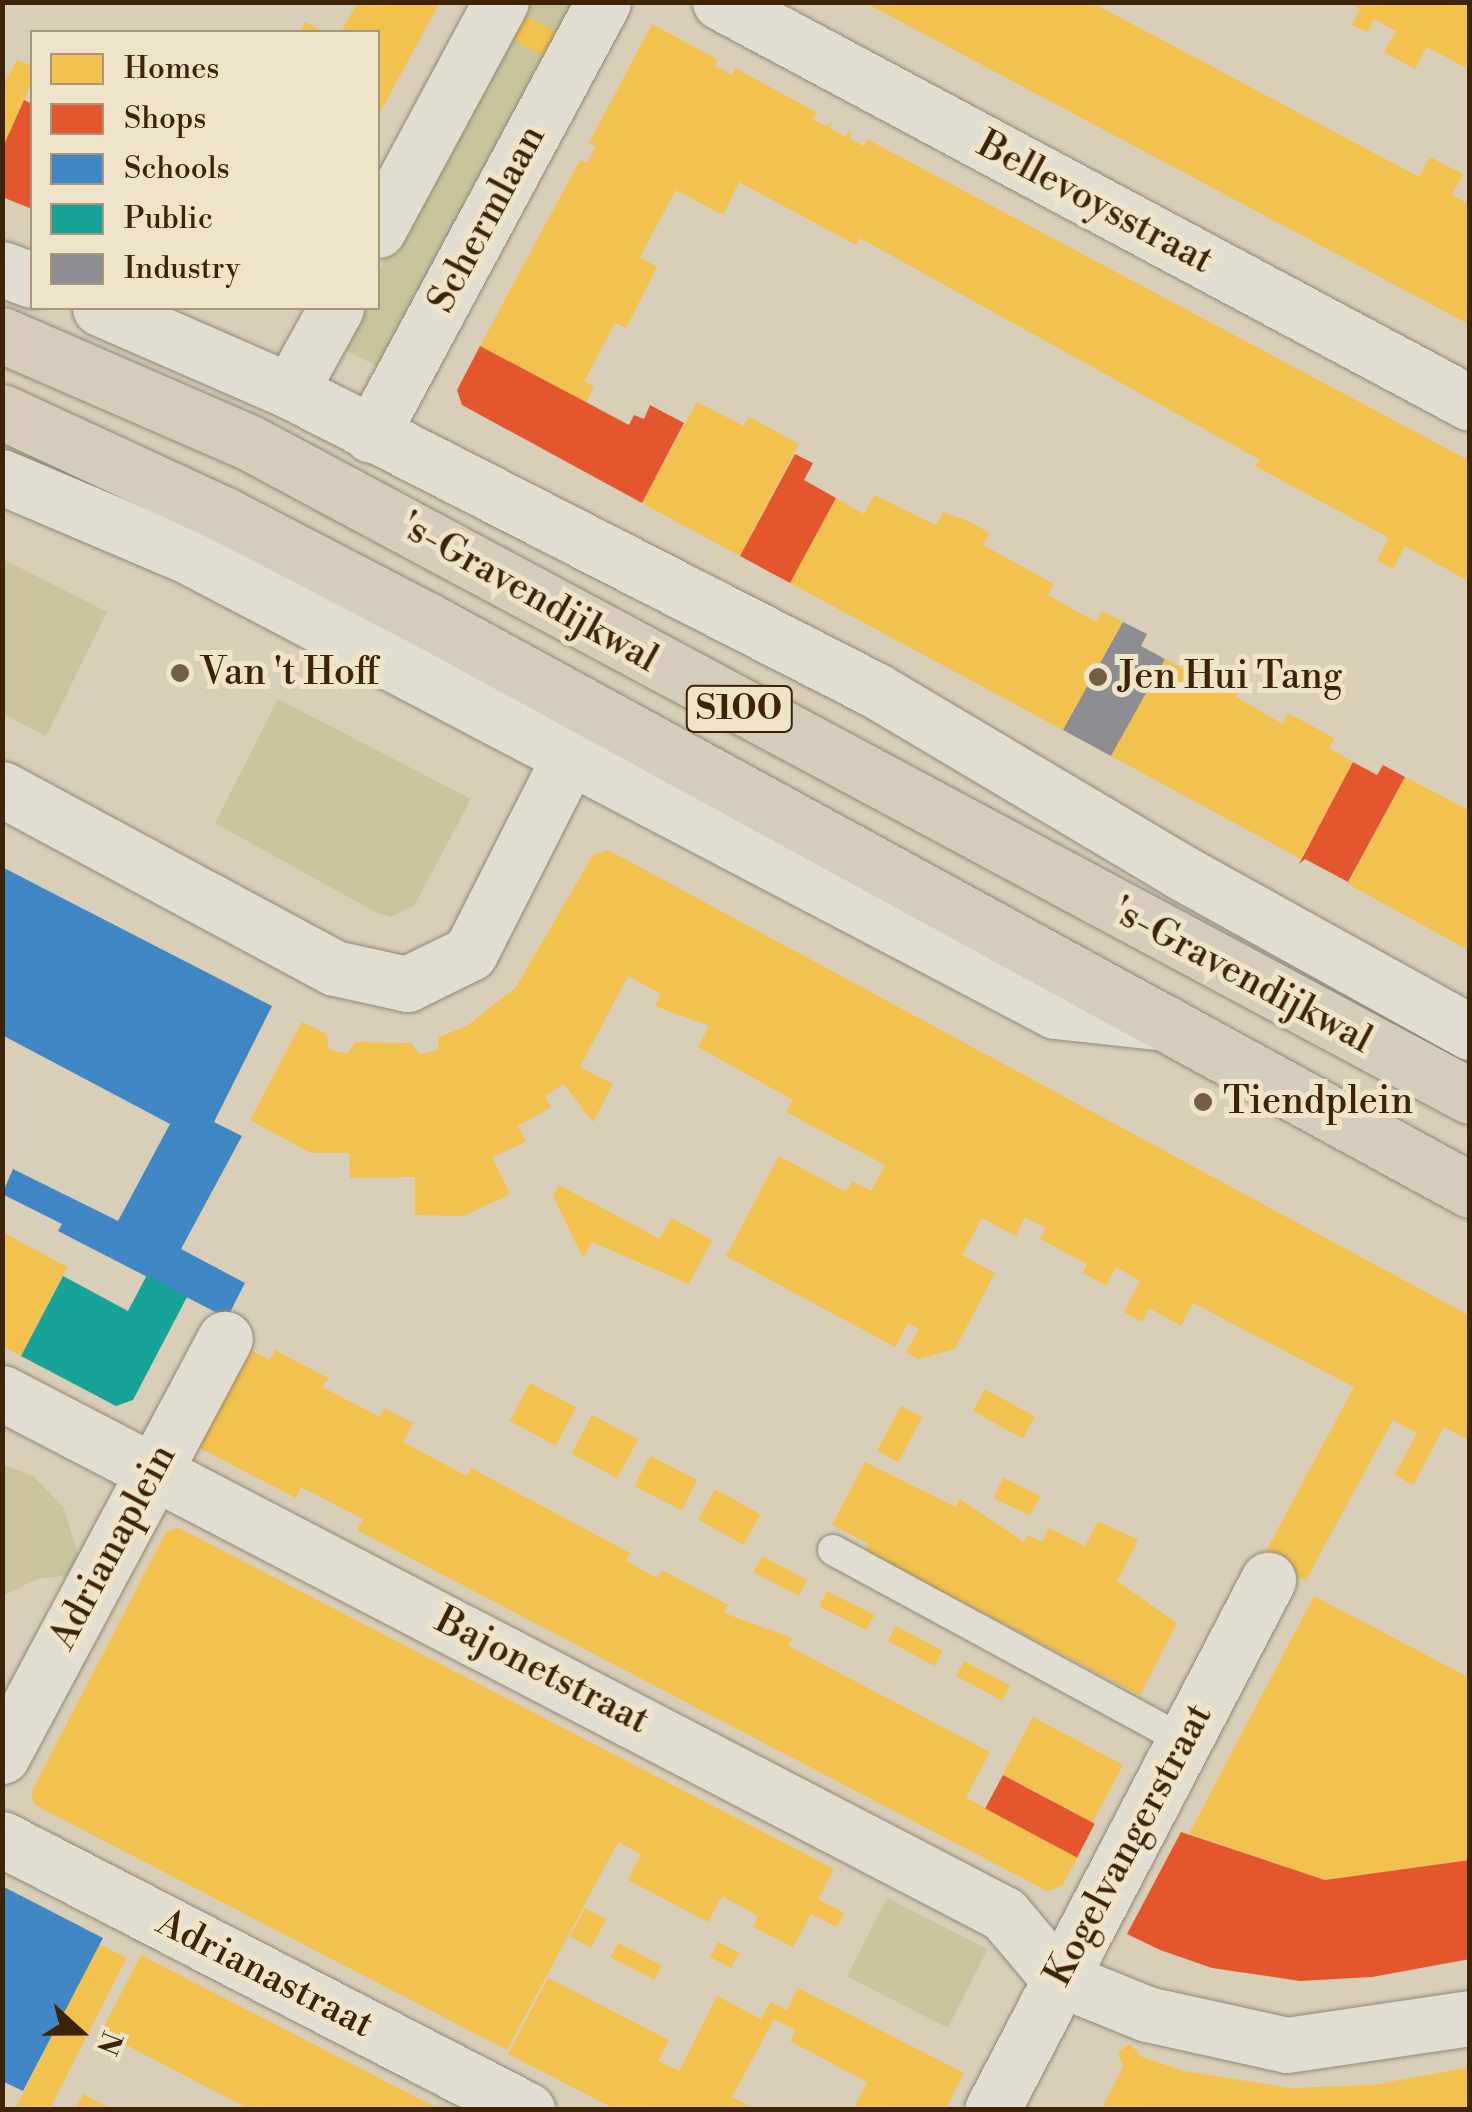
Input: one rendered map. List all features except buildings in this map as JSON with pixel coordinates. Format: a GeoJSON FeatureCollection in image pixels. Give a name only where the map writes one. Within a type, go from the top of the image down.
{"type":"FeatureCollection","features":[{"type":"Feature","properties":{"kind":"main road","name":"'s-Gravendijkwal"},"geometry":{"type":"LineString","coordinates":[[2,335],[250,443],[1470,1096]]}},
{"type":"Feature","properties":{"kind":"main road","name":"'s-Gravendijkwal"},"geometry":{"type":"LineString","coordinates":[[2,412],[225,515],[425,618],[1173,1023],[1470,1190]]}},
{"type":"Feature","properties":{"kind":"street"},"geometry":{"type":"LineString","coordinates":[[380,226],[501,2]]}},
{"type":"Feature","properties":{"kind":"street","name":"Schermlaan"},"geometry":{"type":"LineString","coordinates":[[372,435],[603,2]]}},
{"type":"Feature","properties":{"kind":"street","name":"Bellevoysstraat"},"geometry":{"type":"LineString","coordinates":[[720,2],[1470,403]]}},
{"type":"Feature","properties":{"kind":"street"},"geometry":{"type":"LineString","coordinates":[[2,269],[30,279]]}},
{"type":"Feature","properties":{"kind":"street","name":"'s-Gravendijkwal"},"geometry":{"type":"LineString","coordinates":[[105,310],[290,391],[875,690],[1181,872],[1470,1032]]}},
{"type":"Feature","properties":{"kind":"street"},"geometry":{"type":"LineString","coordinates":[[290,391],[335,310]]}},
{"type":"Feature","properties":{"kind":"street","name":"'s-Gravendijkwal"},"geometry":{"type":"LineString","coordinates":[[2,477],[186,555],[568,760],[1055,1011],[1173,1023]]}},
{"type":"Feature","properties":{"kind":"street"},"geometry":{"type":"LineString","coordinates":[[2,789],[335,968],[407,984],[470,953],[568,760]]}},
{"type":"Feature","properties":{"kind":"street","name":"Adrianaplein"},"geometry":{"type":"LineString","coordinates":[[2,1756],[224,1338]]}},
{"type":"Feature","properties":{"kind":"street","name":"Bajonetstraat"},"geometry":{"type":"LineString","coordinates":[[2,1393],[988,1905],[1004,1914],[1058,1978]]}},
{"type":"Feature","properties":{"kind":"street","name":"Kogelvangerstraat"},"geometry":{"type":"LineString","coordinates":[[992,2110],[1268,1580]]}},
{"type":"Feature","properties":{"kind":"street","name":"Adrianastraat"},"geometry":{"type":"LineString","coordinates":[[2,1838],[527,2110]]}},
{"type":"Feature","properties":{"kind":"street"},"geometry":{"type":"LineString","coordinates":[[1058,1978],[1148,2014],[1286,2044],[1470,2018]]}},
{"type":"Feature","properties":{"kind":"lane"},"geometry":{"type":"LineString","coordinates":[[833,1550],[1184,1740]]}},
{"type":"Feature","properties":{"kind":"shaded area"},"geometry":{"type":"Polygon","coordinates":[[[524,3],[578,3],[390,373],[338,346],[358,310],[380,310],[380,269],[524,3]]]}},
{"type":"Feature","properties":{"kind":"shaded area"},"geometry":{"type":"Polygon","coordinates":[[[3,559],[107,612],[46,736],[3,714],[3,559]]]}},
{"type":"Feature","properties":{"kind":"shaded area"},"geometry":{"type":"Polygon","coordinates":[[[278,699],[471,799],[414,906],[390,917],[377,913],[215,823],[278,699]]]}},
{"type":"Feature","properties":{"kind":"shaded area"},"geometry":{"type":"Polygon","coordinates":[[[3,1464],[33,1476],[64,1508],[80,1561],[70,1575],[37,1579],[3,1596],[3,1464]]]}},
{"type":"Feature","properties":{"kind":"shaded area"},"geometry":{"type":"Polygon","coordinates":[[[887,1898],[988,1949],[948,2028],[847,1976],[887,1898]]]}},
{"type":"Feature","properties":{"kind":"place","name":"Van 't Hoff"},"geometry":{"type":"Point","coordinates":[180,673]}},
{"type":"Feature","properties":{"kind":"place","name":"Jen Hui Tang"},"geometry":{"type":"Point","coordinates":[1098,677]}},
{"type":"Feature","properties":{"kind":"place","name":"Tiendplein"},"geometry":{"type":"Point","coordinates":[1203,1102]}}]}
